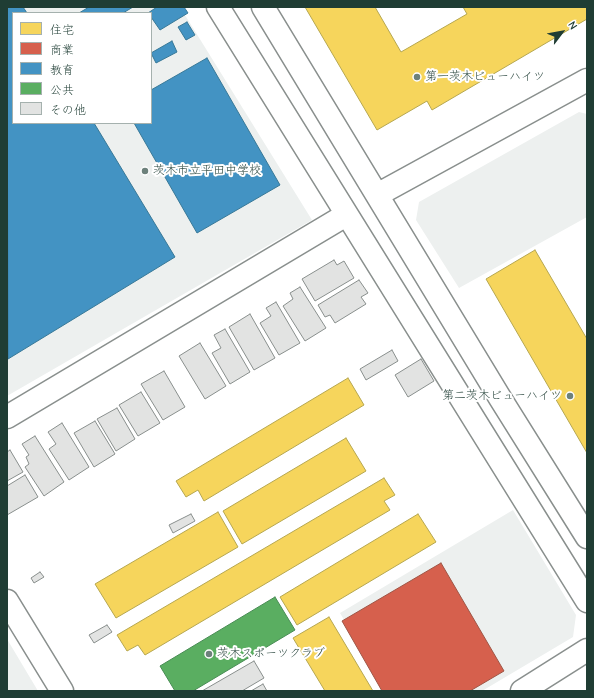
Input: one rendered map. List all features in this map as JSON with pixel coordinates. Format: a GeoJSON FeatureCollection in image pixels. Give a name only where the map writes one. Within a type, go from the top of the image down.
{"type":"FeatureCollection","features":[{"type":"Feature","properties":{"kind":"street"},"geometry":{"type":"LineString","coordinates":[[218,7],[587,601]]}},
{"type":"Feature","properties":{"kind":"street"},"geometry":{"type":"LineString","coordinates":[[263,7],[500,398],[587,537]]}},
{"type":"Feature","properties":{"kind":"street"},"geometry":{"type":"LineString","coordinates":[[377,195],[587,80]]}},
{"type":"Feature","properties":{"kind":"street"},"geometry":{"type":"LineString","coordinates":[[7,418],[346,215]]}},
{"type":"Feature","properties":{"kind":"street"},"geometry":{"type":"LineString","coordinates":[[7,601],[62,691]]}},
{"type":"Feature","properties":{"kind":"street"},"geometry":{"type":"LineString","coordinates":[[522,691],[587,650]]}},
{"type":"Feature","properties":{"kind":"shaded area","name":"茨木市立平田中学校"},"geometry":{"type":"Polygon","coordinates":[[[7,7],[180,7],[312,220],[7,396],[7,7]]]}},
{"type":"Feature","properties":{"kind":"shaded area"},"geometry":{"type":"Polygon","coordinates":[[[579,112],[587,114],[587,217],[459,288],[416,220],[419,202],[579,112]]]}},
{"type":"Feature","properties":{"kind":"shaded area"},"geometry":{"type":"Polygon","coordinates":[[[513,510],[576,615],[573,637],[482,691],[386,691],[340,613],[513,510]]]}},
{"type":"Feature","properties":{"kind":"shaded area"},"geometry":{"type":"Polygon","coordinates":[[[7,639],[38,691],[7,691],[7,639]]]}},
{"type":"Feature","properties":{"kind":"building: 住宅","name":"第一茨木ビューハイツ"},"geometry":{"type":"Polygon","coordinates":[[[305,7],[375,7],[401,52],[467,14],[463,7],[587,7],[587,19],[432,110],[427,101],[377,130],[305,7]]]}},
{"type":"Feature","properties":{"kind":"building: 住宅","name":"第二茨木ビューハイツ"},"geometry":{"type":"Polygon","coordinates":[[[535,250],[587,339],[587,453],[486,279],[535,250]]]}},
{"type":"Feature","properties":{"kind":"building: 住宅"},"geometry":{"type":"Polygon","coordinates":[[[348,378],[364,405],[204,501],[198,490],[186,497],[176,481],[348,378]]]}},
{"type":"Feature","properties":{"kind":"building: 住宅"},"geometry":{"type":"Polygon","coordinates":[[[346,438],[366,471],[242,544],[223,511],[346,438]]]}},
{"type":"Feature","properties":{"kind":"building: 住宅"},"geometry":{"type":"Polygon","coordinates":[[[384,478],[395,495],[384,501],[390,510],[145,655],[138,645],[127,651],[117,635],[384,478]]]}},
{"type":"Feature","properties":{"kind":"building: 住宅"},"geometry":{"type":"Polygon","coordinates":[[[218,512],[238,547],[116,618],[95,584],[218,512]]]}},
{"type":"Feature","properties":{"kind":"building: 住宅"},"geometry":{"type":"Polygon","coordinates":[[[418,514],[436,542],[297,625],[280,597],[418,514]]]}},
{"type":"Feature","properties":{"kind":"building: 住宅"},"geometry":{"type":"Polygon","coordinates":[[[329,617],[373,691],[325,691],[293,638],[329,617]]]}},
{"type":"Feature","properties":{"kind":"building: 商業"},"geometry":{"type":"Polygon","coordinates":[[[441,563],[504,671],[470,691],[382,691],[342,621],[441,563]]]}},
{"type":"Feature","properties":{"kind":"building: 教育"},"geometry":{"type":"Polygon","coordinates":[[[7,7],[23,7],[26,12],[12,12],[12,124],[95,124],[175,257],[8,359],[7,7]]]}},
{"type":"Feature","properties":{"kind":"building: 教育"},"geometry":{"type":"Polygon","coordinates":[[[89,7],[133,7],[125,12],[81,12],[89,7]]]}},
{"type":"Feature","properties":{"kind":"building: 教育"},"geometry":{"type":"Polygon","coordinates":[[[157,7],[184,7],[188,13],[160,30],[152,18],[152,12],[150,12],[157,7]]]}},
{"type":"Feature","properties":{"kind":"building: 教育"},"geometry":{"type":"Polygon","coordinates":[[[187,22],[195,35],[186,40],[178,27],[187,22]]]}},
{"type":"Feature","properties":{"kind":"building: 教育"},"geometry":{"type":"Polygon","coordinates":[[[172,41],[177,52],[156,63],[152,52],[172,41]]]}},
{"type":"Feature","properties":{"kind":"building: 教育"},"geometry":{"type":"Polygon","coordinates":[[[207,58],[280,185],[197,233],[135,124],[152,124],[152,89],[207,58]]]}},
{"type":"Feature","properties":{"kind":"building: 公共"},"geometry":{"type":"Polygon","coordinates":[[[275,597],[295,630],[193,691],[175,691],[160,666],[275,597]]]}},
{"type":"Feature","properties":{"kind":"building: その他"},"geometry":{"type":"Polygon","coordinates":[[[334,260],[337,265],[344,261],[354,278],[315,301],[302,279],[334,260]]]}},
{"type":"Feature","properties":{"kind":"building: その他"},"geometry":{"type":"Polygon","coordinates":[[[359,280],[368,293],[361,297],[366,304],[335,323],[330,315],[325,317],[318,305],[359,280]]]}},
{"type":"Feature","properties":{"kind":"building: その他"},"geometry":{"type":"Polygon","coordinates":[[[300,287],[326,328],[305,341],[283,306],[293,299],[290,293],[300,287]]]}},
{"type":"Feature","properties":{"kind":"building: その他"},"geometry":{"type":"Polygon","coordinates":[[[276,302],[300,343],[279,355],[260,323],[271,316],[266,308],[276,302]]]}},
{"type":"Feature","properties":{"kind":"building: その他"},"geometry":{"type":"Polygon","coordinates":[[[250,314],[275,358],[254,370],[229,327],[250,314]]]}},
{"type":"Feature","properties":{"kind":"building: その他"},"geometry":{"type":"Polygon","coordinates":[[[225,329],[250,372],[230,384],[212,353],[221,348],[214,335],[225,329]]]}},
{"type":"Feature","properties":{"kind":"building: その他"},"geometry":{"type":"Polygon","coordinates":[[[200,343],[226,386],[205,399],[179,356],[200,343]]]}},
{"type":"Feature","properties":{"kind":"building: その他"},"geometry":{"type":"Polygon","coordinates":[[[392,350],[398,361],[366,380],[360,369],[392,350]]]}},
{"type":"Feature","properties":{"kind":"building: その他"},"geometry":{"type":"Polygon","coordinates":[[[421,359],[434,381],[408,397],[395,375],[421,359]]]}},
{"type":"Feature","properties":{"kind":"building: その他"},"geometry":{"type":"Polygon","coordinates":[[[164,371],[185,407],[163,420],[141,384],[164,371]]]}},
{"type":"Feature","properties":{"kind":"building: その他"},"geometry":{"type":"Polygon","coordinates":[[[141,392],[160,423],[138,436],[119,405],[141,392]]]}},
{"type":"Feature","properties":{"kind":"building: その他"},"geometry":{"type":"Polygon","coordinates":[[[117,408],[135,439],[116,451],[97,419],[117,408]]]}},
{"type":"Feature","properties":{"kind":"building: その他"},"geometry":{"type":"Polygon","coordinates":[[[95,421],[115,454],[94,467],[74,433],[95,421]]]}},
{"type":"Feature","properties":{"kind":"building: その他"},"geometry":{"type":"Polygon","coordinates":[[[62,423],[89,467],[69,480],[49,449],[56,444],[48,432],[62,423]]]}},
{"type":"Feature","properties":{"kind":"building: その他"},"geometry":{"type":"Polygon","coordinates":[[[35,436],[64,482],[44,496],[25,467],[29,464],[26,457],[29,455],[22,444],[35,436]]]}},
{"type":"Feature","properties":{"kind":"building: その他"},"geometry":{"type":"Polygon","coordinates":[[[10,450],[23,472],[7,481],[7,452],[10,450]]]}},
{"type":"Feature","properties":{"kind":"building: その他"},"geometry":{"type":"Polygon","coordinates":[[[25,475],[38,497],[7,515],[7,486],[25,475]]]}},
{"type":"Feature","properties":{"kind":"building: その他"},"geometry":{"type":"Polygon","coordinates":[[[191,514],[195,521],[173,533],[169,525],[191,514]]]}},
{"type":"Feature","properties":{"kind":"building: その他"},"geometry":{"type":"Polygon","coordinates":[[[40,572],[44,577],[34,583],[31,578],[40,572]]]}},
{"type":"Feature","properties":{"kind":"building: その他"},"geometry":{"type":"Polygon","coordinates":[[[107,625],[112,632],[94,643],[89,635],[107,625]]]}},
{"type":"Feature","properties":{"kind":"building: その他"},"geometry":{"type":"Polygon","coordinates":[[[254,661],[264,678],[242,691],[202,691],[254,661]]]}},
{"type":"Feature","properties":{"kind":"building: その他"},"geometry":{"type":"Polygon","coordinates":[[[263,684],[267,691],[251,691],[263,684]]]}},
{"type":"Feature","properties":{"kind":"place","name":"第一茨木ビューハイツ"},"geometry":{"type":"Point","coordinates":[417,77]}},
{"type":"Feature","properties":{"kind":"place","name":"茨木市立平田中学校"},"geometry":{"type":"Point","coordinates":[145,171]}},
{"type":"Feature","properties":{"kind":"place","name":"第二茨木ビューハイツ"},"geometry":{"type":"Point","coordinates":[570,396]}},
{"type":"Feature","properties":{"kind":"place","name":"茨木スポーツクラブ"},"geometry":{"type":"Point","coordinates":[209,654]}}]}
